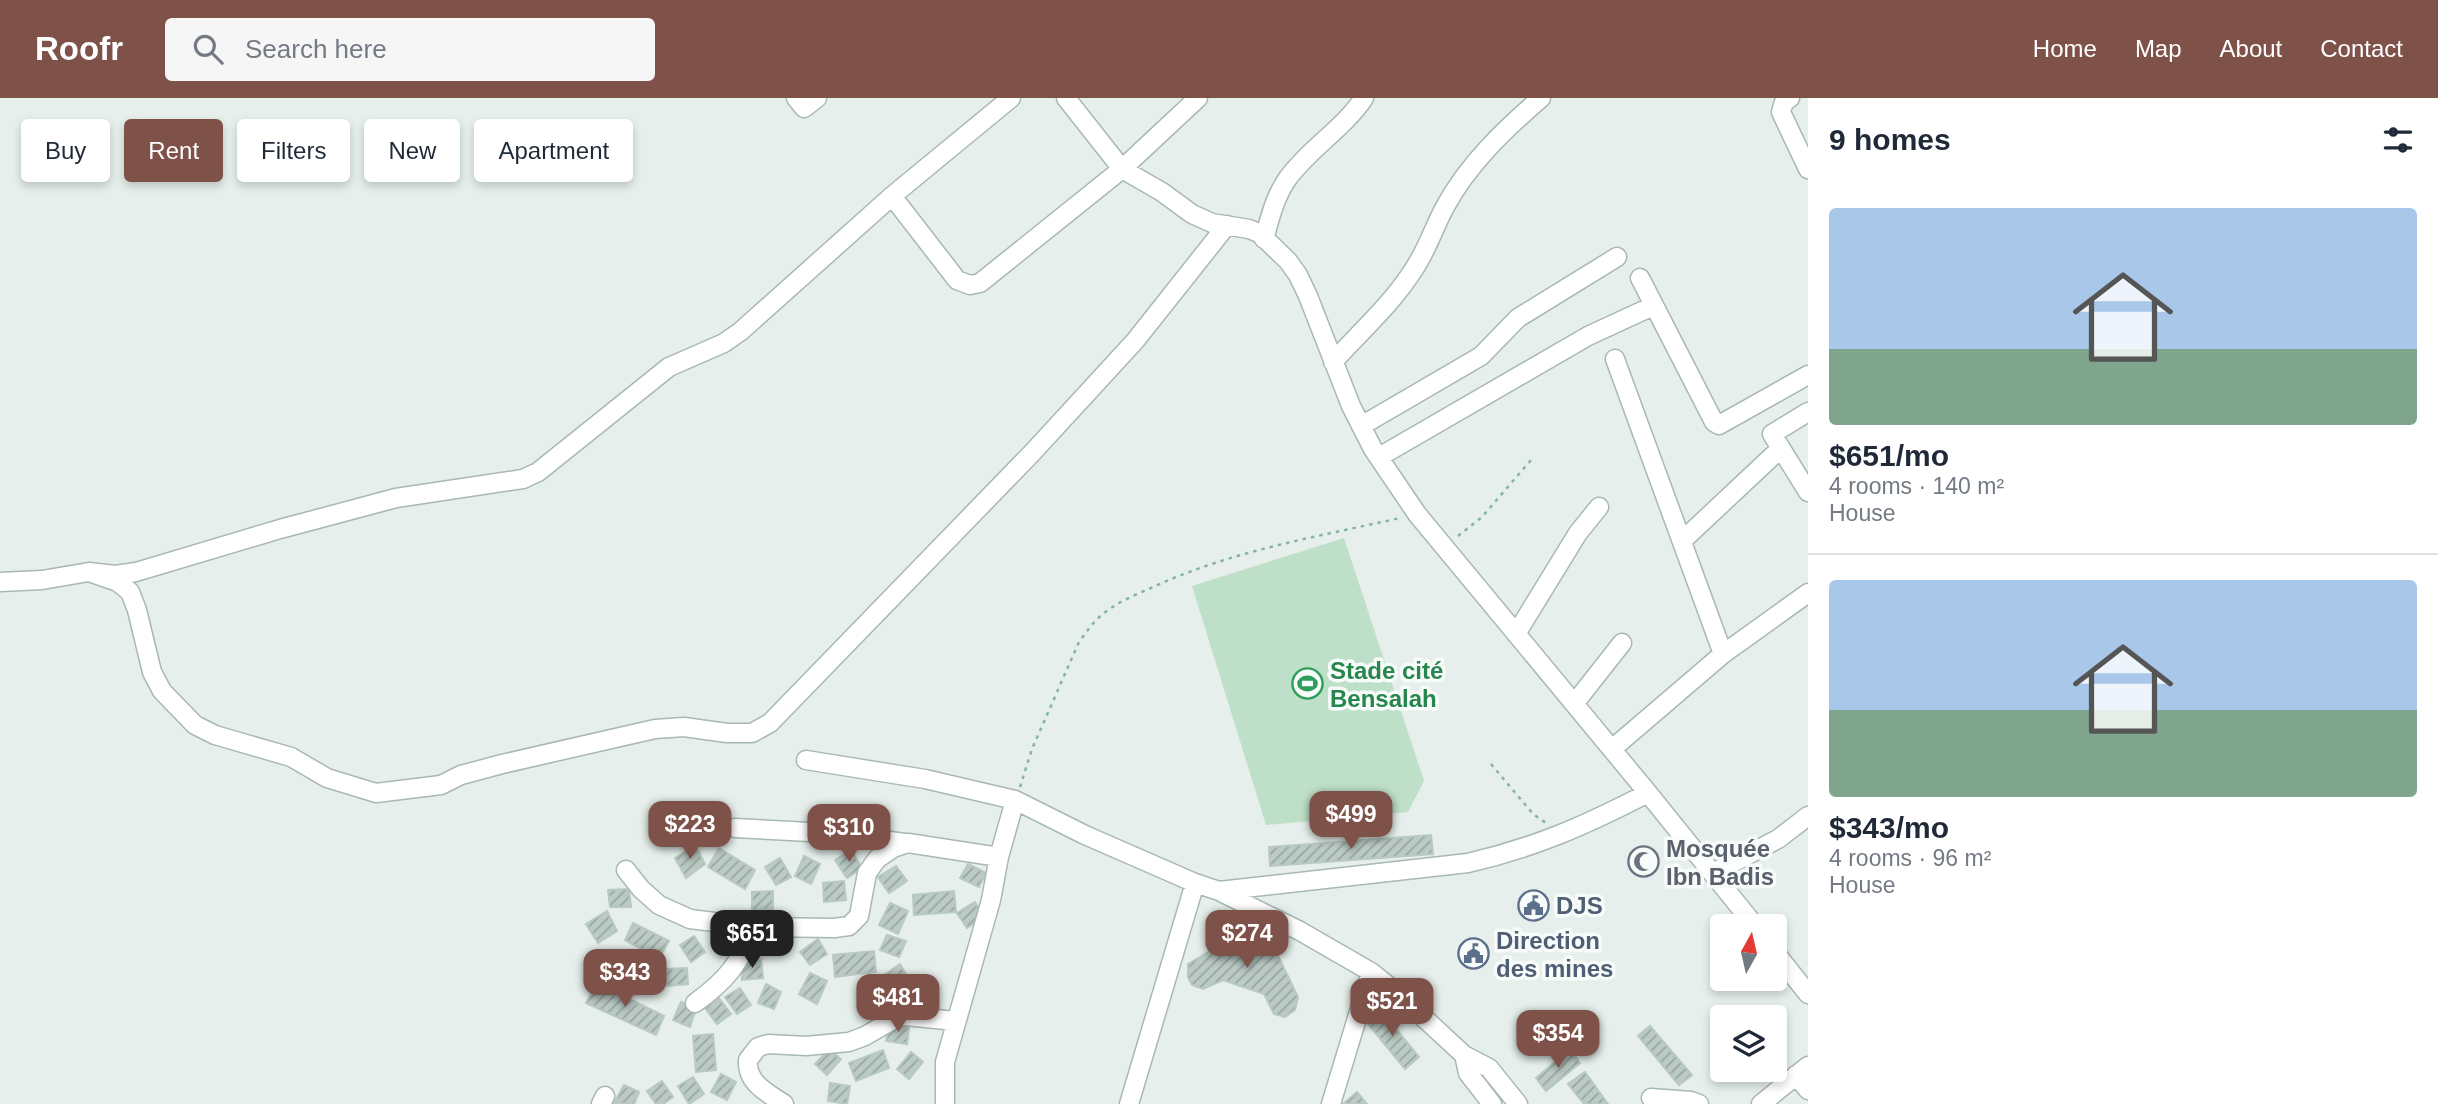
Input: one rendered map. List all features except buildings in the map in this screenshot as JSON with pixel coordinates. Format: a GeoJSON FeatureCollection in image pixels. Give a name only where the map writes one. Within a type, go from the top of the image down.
{"type":"FeatureCollection","features":[{"type":"Feature","properties":{"kind":"street"},"geometry":{"type":"LineString","coordinates":[[796,98],[804,108],[817,98]]}},
{"type":"Feature","properties":{"kind":"street"},"geometry":{"type":"LineString","coordinates":[[0,583],[42,580],[89,572],[116,575],[136,572],[396,498],[523,479],[538,472],[670,367],[724,343],[741,331],[892,196],[1011,98]]}},
{"type":"Feature","properties":{"kind":"street"},"geometry":{"type":"LineString","coordinates":[[892,196],[957,280],[970,285],[980,283],[1122,169],[1198,98]]}},
{"type":"Feature","properties":{"kind":"street"},"geometry":{"type":"LineString","coordinates":[[1264,239],[1271,212],[1289,177],[1347,120],[1364,98]]}},
{"type":"Feature","properties":{"kind":"street"},"geometry":{"type":"LineString","coordinates":[[1333,362],[1399,291],[1414,269],[1444,208],[1473,166],[1505,131],[1541,98]]}},
{"type":"Feature","properties":{"kind":"street"},"geometry":{"type":"LineString","coordinates":[[1790,98],[1784,102],[1782,112],[1808,169]]}},
{"type":"Feature","properties":{"kind":"street"},"geometry":{"type":"LineString","coordinates":[[1071,100],[1122,169],[1162,192],[1192,214],[1212,223],[1250,229],[1289,261],[1298,275],[1361,426],[1417,514],[1745,914]]}},
{"type":"Feature","properties":{"kind":"street"},"geometry":{"type":"LineString","coordinates":[[89,572],[118,582],[130,592],[152,672],[162,691],[195,725],[215,735],[291,757],[327,778],[376,793],[441,785],[461,775],[502,764],[655,729],[684,727],[727,733],[752,733],[770,723],[1032,453],[1135,341],[1227,225]]}},
{"type":"Feature","properties":{"kind":"street"},"geometry":{"type":"LineString","coordinates":[[1361,426],[1481,356],[1518,318],[1617,257]]}},
{"type":"Feature","properties":{"kind":"street"},"geometry":{"type":"LineString","coordinates":[[1640,278],[1713,422],[1719,425],[1808,375]]}},
{"type":"Feature","properties":{"kind":"street"},"geometry":{"type":"LineString","coordinates":[[1379,457],[1588,336],[1653,306]]}},
{"type":"Feature","properties":{"kind":"street"},"geometry":{"type":"LineString","coordinates":[[1615,359],[1723,653]]}},
{"type":"Feature","properties":{"kind":"street"},"geometry":{"type":"LineString","coordinates":[[1808,412],[1773,433],[1780,449],[1808,492]]}},
{"type":"Feature","properties":{"kind":"street"},"geometry":{"type":"LineString","coordinates":[[1682,541],[1780,449]]}},
{"type":"Feature","properties":{"kind":"street"},"geometry":{"type":"LineString","coordinates":[[1516,634],[1578,533],[1599,507]]}},
{"type":"Feature","properties":{"kind":"street"},"geometry":{"type":"LineString","coordinates":[[1612,749],[1723,653],[1808,593]]}},
{"type":"Feature","properties":{"kind":"street"},"geometry":{"type":"LineString","coordinates":[[1574,704],[1622,643]]}},
{"type":"Feature","properties":{"kind":"street"},"geometry":{"type":"LineString","coordinates":[[806,760],[925,779],[1016,800],[1085,835],[1219,891],[1300,931],[1371,972],[1464,1055],[1489,1068],[1518,1104]]}},
{"type":"Feature","properties":{"kind":"street"},"geometry":{"type":"LineString","coordinates":[[1219,891],[1468,863],[1508,854],[1563,835],[1648,793]]}},
{"type":"Feature","properties":{"kind":"street"},"geometry":{"type":"LineString","coordinates":[[945,1104],[945,1062],[1016,800]]}},
{"type":"Feature","properties":{"kind":"street"},"geometry":{"type":"LineString","coordinates":[[1713,873],[1778,839],[1808,816]]}},
{"type":"Feature","properties":{"kind":"street"},"geometry":{"type":"LineString","coordinates":[[734,828],[829,832],[999,857]]}},
{"type":"Feature","properties":{"kind":"street"},"geometry":{"type":"LineString","coordinates":[[626,870],[641,889],[659,905],[690,919],[754,927],[834,928],[849,926],[859,916],[867,873],[877,859],[893,848],[908,843]]}},
{"type":"Feature","properties":{"kind":"street"},"geometry":{"type":"LineString","coordinates":[[1129,1104],[1195,883]]}},
{"type":"Feature","properties":{"kind":"street"},"geometry":{"type":"LineString","coordinates":[[695,1003],[719,986],[735,966],[754,927]]}},
{"type":"Feature","properties":{"kind":"street"},"geometry":{"type":"LineString","coordinates":[[1787,961],[1802,972],[1808,994]]}},
{"type":"Feature","properties":{"kind":"street"},"geometry":{"type":"LineString","coordinates":[[1331,1104],[1371,972]]}},
{"type":"Feature","properties":{"kind":"street"},"geometry":{"type":"LineString","coordinates":[[784,1104],[754,1082],[750,1075],[748,1060],[758,1047],[768,1044],[806,1046],[849,1042],[896,1018],[906,1016],[955,1021]]}},
{"type":"Feature","properties":{"kind":"street"},"geometry":{"type":"LineString","coordinates":[[1464,1055],[1468,1073],[1492,1104]]}},
{"type":"Feature","properties":{"kind":"street"},"geometry":{"type":"LineString","coordinates":[[1761,1104],[1802,1071],[1808,1090]]}},
{"type":"Feature","properties":{"kind":"street"},"geometry":{"type":"LineString","coordinates":[[1651,1098],[1699,1104]]}},
{"type":"Feature","properties":{"kind":"path"},"geometry":{"type":"LineString","coordinates":[[1444,547],[1482,517],[1531,460]]}},
{"type":"Feature","properties":{"kind":"path"},"geometry":{"type":"LineString","coordinates":[[1016,800],[1032,749],[1079,642],[1103,614],[1124,600],[1173,577],[1225,558],[1417,514]]}},
{"type":"Feature","properties":{"kind":"path"},"geometry":{"type":"LineString","coordinates":[[1491,764],[1533,814],[1563,835]]}},
{"type":"Feature","properties":{"kind":"green space","name":"Stade cité Bensalah"},"geometry":{"type":"Polygon","coordinates":[[[1344,538],[1424,781],[1408,812],[1266,825],[1192,586],[1344,538]]]}},
{"type":"Feature","properties":{"kind":"place","name":"Stade cité Bensalah"},"geometry":{"type":"Point","coordinates":[1307,684]}},
{"type":"Feature","properties":{"kind":"place","name":"Mosquée Ibn Badis"},"geometry":{"type":"Point","coordinates":[1643,862]}},
{"type":"Feature","properties":{"kind":"place","name":"DJS"},"geometry":{"type":"Point","coordinates":[1533,905]}},
{"type":"Feature","properties":{"kind":"place","name":"Direction des mines"},"geometry":{"type":"Point","coordinates":[1473,954]}}]}
